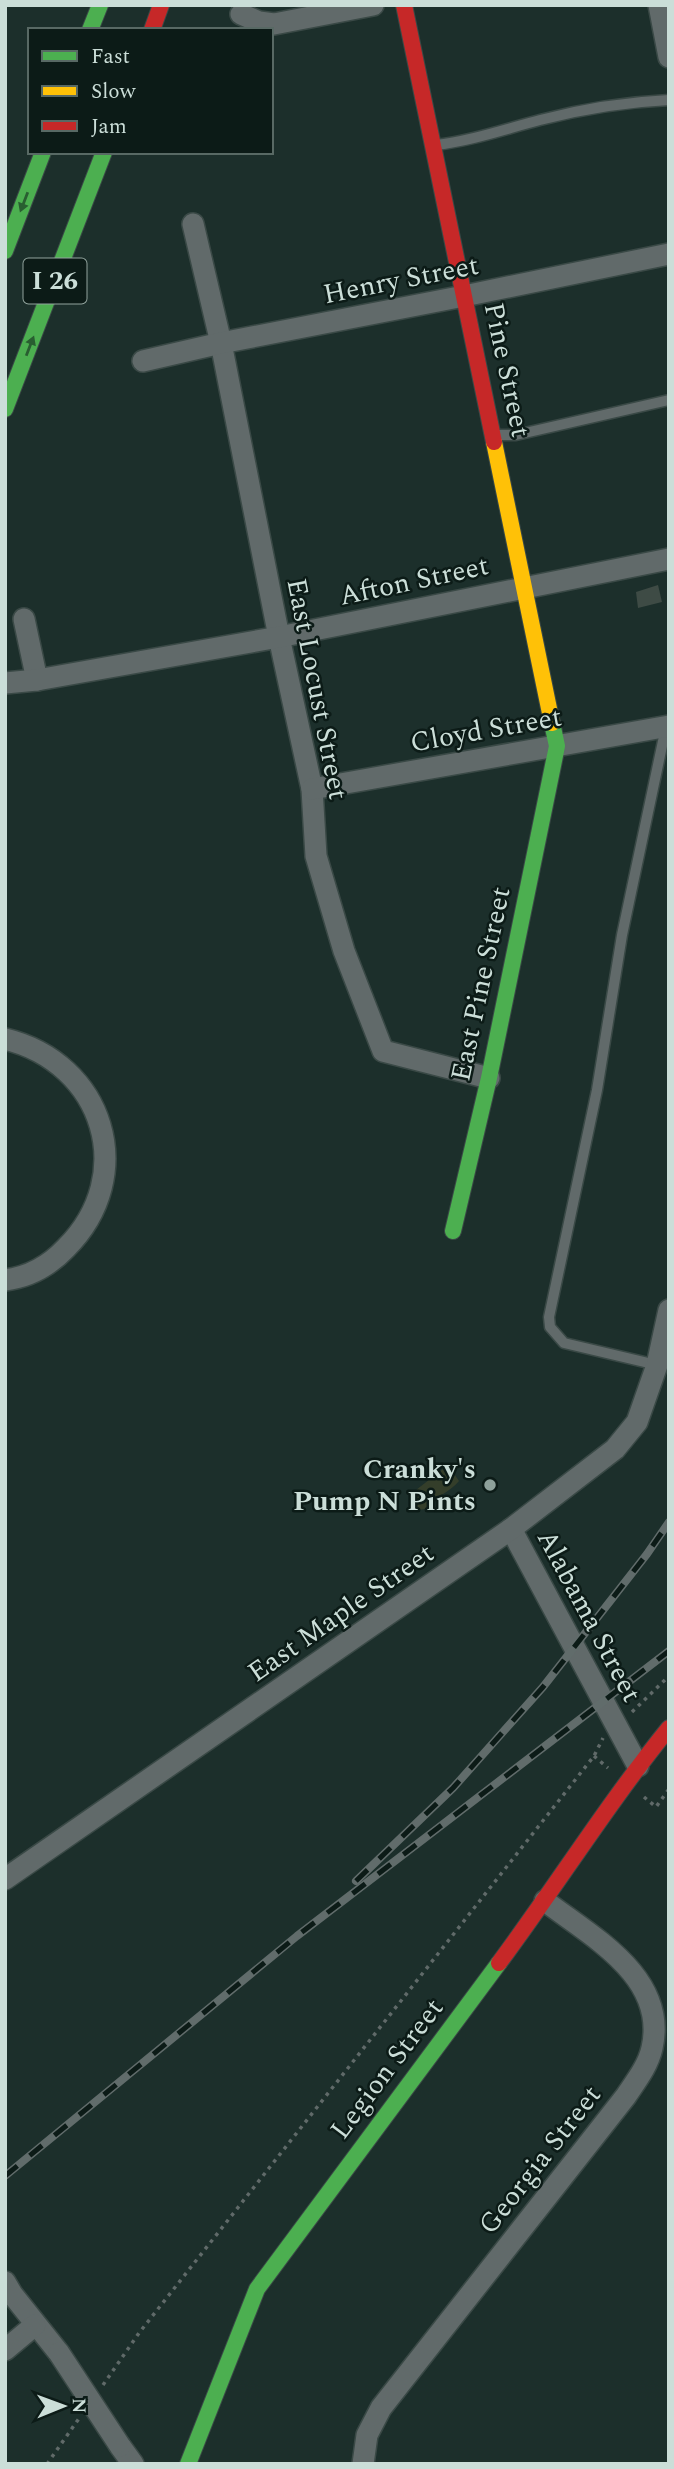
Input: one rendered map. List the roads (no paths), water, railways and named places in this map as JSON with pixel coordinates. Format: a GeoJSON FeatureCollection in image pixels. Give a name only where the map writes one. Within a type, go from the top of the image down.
{"type":"FeatureCollection","features":[{"type":"Feature","properties":{"kind":"main road"},"geometry":{"type":"LineString","coordinates":[[91,28],[100,5]]}},
{"type":"Feature","properties":{"kind":"main road"},"geometry":{"type":"LineString","coordinates":[[153,28],[161,5]]}},
{"type":"Feature","properties":{"kind":"main road","name":"Pine Street"},"geometry":{"type":"LineString","coordinates":[[404,5],[557,746]]}},
{"type":"Feature","properties":{"kind":"main road","name":"I 26"},"geometry":{"type":"LineString","coordinates":[[5,251],[42,154]]}},
{"type":"Feature","properties":{"kind":"main road","name":"I 26"},"geometry":{"type":"LineString","coordinates":[[5,409],[103,154]]}},
{"type":"Feature","properties":{"kind":"main road","name":"East Pine Street"},"geometry":{"type":"LineString","coordinates":[[453,1231],[489,1078],[557,746]]}},
{"type":"Feature","properties":{"kind":"main road","name":"Legion Street"},"geometry":{"type":"LineString","coordinates":[[188,2464],[257,2288],[545,1901],[638,1766],[669,1728]]}},
{"type":"Feature","properties":{"kind":"street"},"geometry":{"type":"LineString","coordinates":[[241,14],[259,22],[274,24],[373,5]]}},
{"type":"Feature","properties":{"kind":"street"},"geometry":{"type":"LineString","coordinates":[[659,5],[669,57]]}},
{"type":"Feature","properties":{"kind":"street","name":"East Locust Street"},"geometry":{"type":"LineString","coordinates":[[193,224],[221,343],[312,789],[316,856],[344,951],[383,1051],[489,1078]]}},
{"type":"Feature","properties":{"kind":"street","name":"Henry Street"},"geometry":{"type":"LineString","coordinates":[[144,360],[669,254]]}},
{"type":"Feature","properties":{"kind":"street","name":"Afton Street"},"geometry":{"type":"LineString","coordinates":[[5,683],[37,680],[279,637],[669,559]]}},
{"type":"Feature","properties":{"kind":"street"},"geometry":{"type":"LineString","coordinates":[[24,619],[37,680]]}},
{"type":"Feature","properties":{"kind":"street","name":"Cloyd Street"},"geometry":{"type":"LineString","coordinates":[[312,789],[667,726]]}},
{"type":"Feature","properties":{"kind":"street"},"geometry":{"type":"LineString","coordinates":[[5,1039],[27,1044],[50,1056],[70,1073],[86,1092],[97,1113],[104,1137],[105,1163],[99,1194],[88,1220],[76,1238],[56,1259],[36,1271],[5,1280]]}},
{"type":"Feature","properties":{"kind":"street","name":"East Maple Street"},"geometry":{"type":"LineString","coordinates":[[5,1879],[511,1529],[615,1449],[637,1422],[657,1365],[669,1310]]}},
{"type":"Feature","properties":{"kind":"street","name":"Alabama Street"},"geometry":{"type":"LineString","coordinates":[[511,1529],[638,1766]]}},
{"type":"Feature","properties":{"kind":"street","name":"Georgia Street"},"geometry":{"type":"LineString","coordinates":[[363,2464],[367,2435],[381,2409],[626,2095],[643,2071],[652,2047],[653,2019],[647,1993],[635,1974],[620,1957],[545,1901]]}},
{"type":"Feature","properties":{"kind":"street"},"geometry":{"type":"LineString","coordinates":[[6,2285],[59,2353],[133,2464]]}},
{"type":"Feature","properties":{"kind":"street"},"geometry":{"type":"LineString","coordinates":[[5,2350],[35,2325]]}},
{"type":"Feature","properties":{"kind":"lane"},"geometry":{"type":"LineString","coordinates":[[433,146],[457,143],[598,108],[669,100]]}},
{"type":"Feature","properties":{"kind":"lane"},"geometry":{"type":"LineString","coordinates":[[494,434],[516,435],[669,400]]}},
{"type":"Feature","properties":{"kind":"lane"},"geometry":{"type":"LineString","coordinates":[[657,1365],[564,1343],[550,1326],[549,1317],[597,1090],[622,935],[667,726]]}},
{"type":"Feature","properties":{"kind":"railway"},"geometry":{"type":"LineString","coordinates":[[356,1881],[453,1788],[543,1687],[669,1522]]}},
{"type":"Feature","properties":{"kind":"railway"},"geometry":{"type":"LineString","coordinates":[[5,2176],[297,1936],[669,1651]]}},
{"type":"Feature","properties":{"kind":"place","name":"Cranky's Pump N Pints"},"geometry":{"type":"Point","coordinates":[490,1485]}}]}
